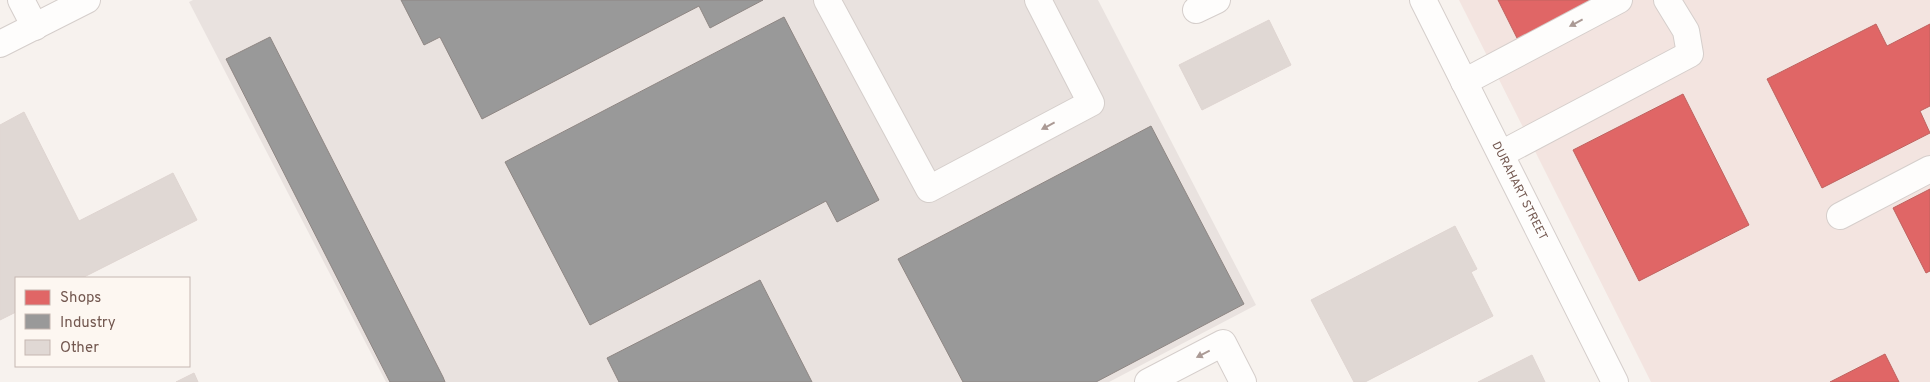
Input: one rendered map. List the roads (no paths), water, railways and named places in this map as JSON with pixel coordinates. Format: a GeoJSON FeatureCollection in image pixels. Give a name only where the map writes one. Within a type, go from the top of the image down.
{"type":"FeatureCollection","features":[{"type":"Feature","properties":{"kind":"street"},"geometry":{"type":"LineString","coordinates":[[21,0],[34,26]]}},
{"type":"Feature","properties":{"kind":"street"},"geometry":{"type":"LineString","coordinates":[[0,44],[87,0]]}},
{"type":"Feature","properties":{"kind":"street"},"geometry":{"type":"LineString","coordinates":[[827,0],[929,189],[1091,103],[1038,0]]}},
{"type":"Feature","properties":{"kind":"street","name":"DURAHART STREET"},"geometry":{"type":"LineString","coordinates":[[1423,0],[1615,382]]}},
{"type":"Feature","properties":{"kind":"street"},"geometry":{"type":"LineString","coordinates":[[1464,82],[1619,0]]}},
{"type":"Feature","properties":{"kind":"street"},"geometry":{"type":"LineString","coordinates":[[1501,154],[1690,54],[1686,31],[1667,0]]}},
{"type":"Feature","properties":{"kind":"street"},"geometry":{"type":"LineString","coordinates":[[1840,216],[1930,169]]}},
{"type":"Feature","properties":{"kind":"street"},"geometry":{"type":"LineString","coordinates":[[1148,382],[1223,343],[1243,382]]}}]}
